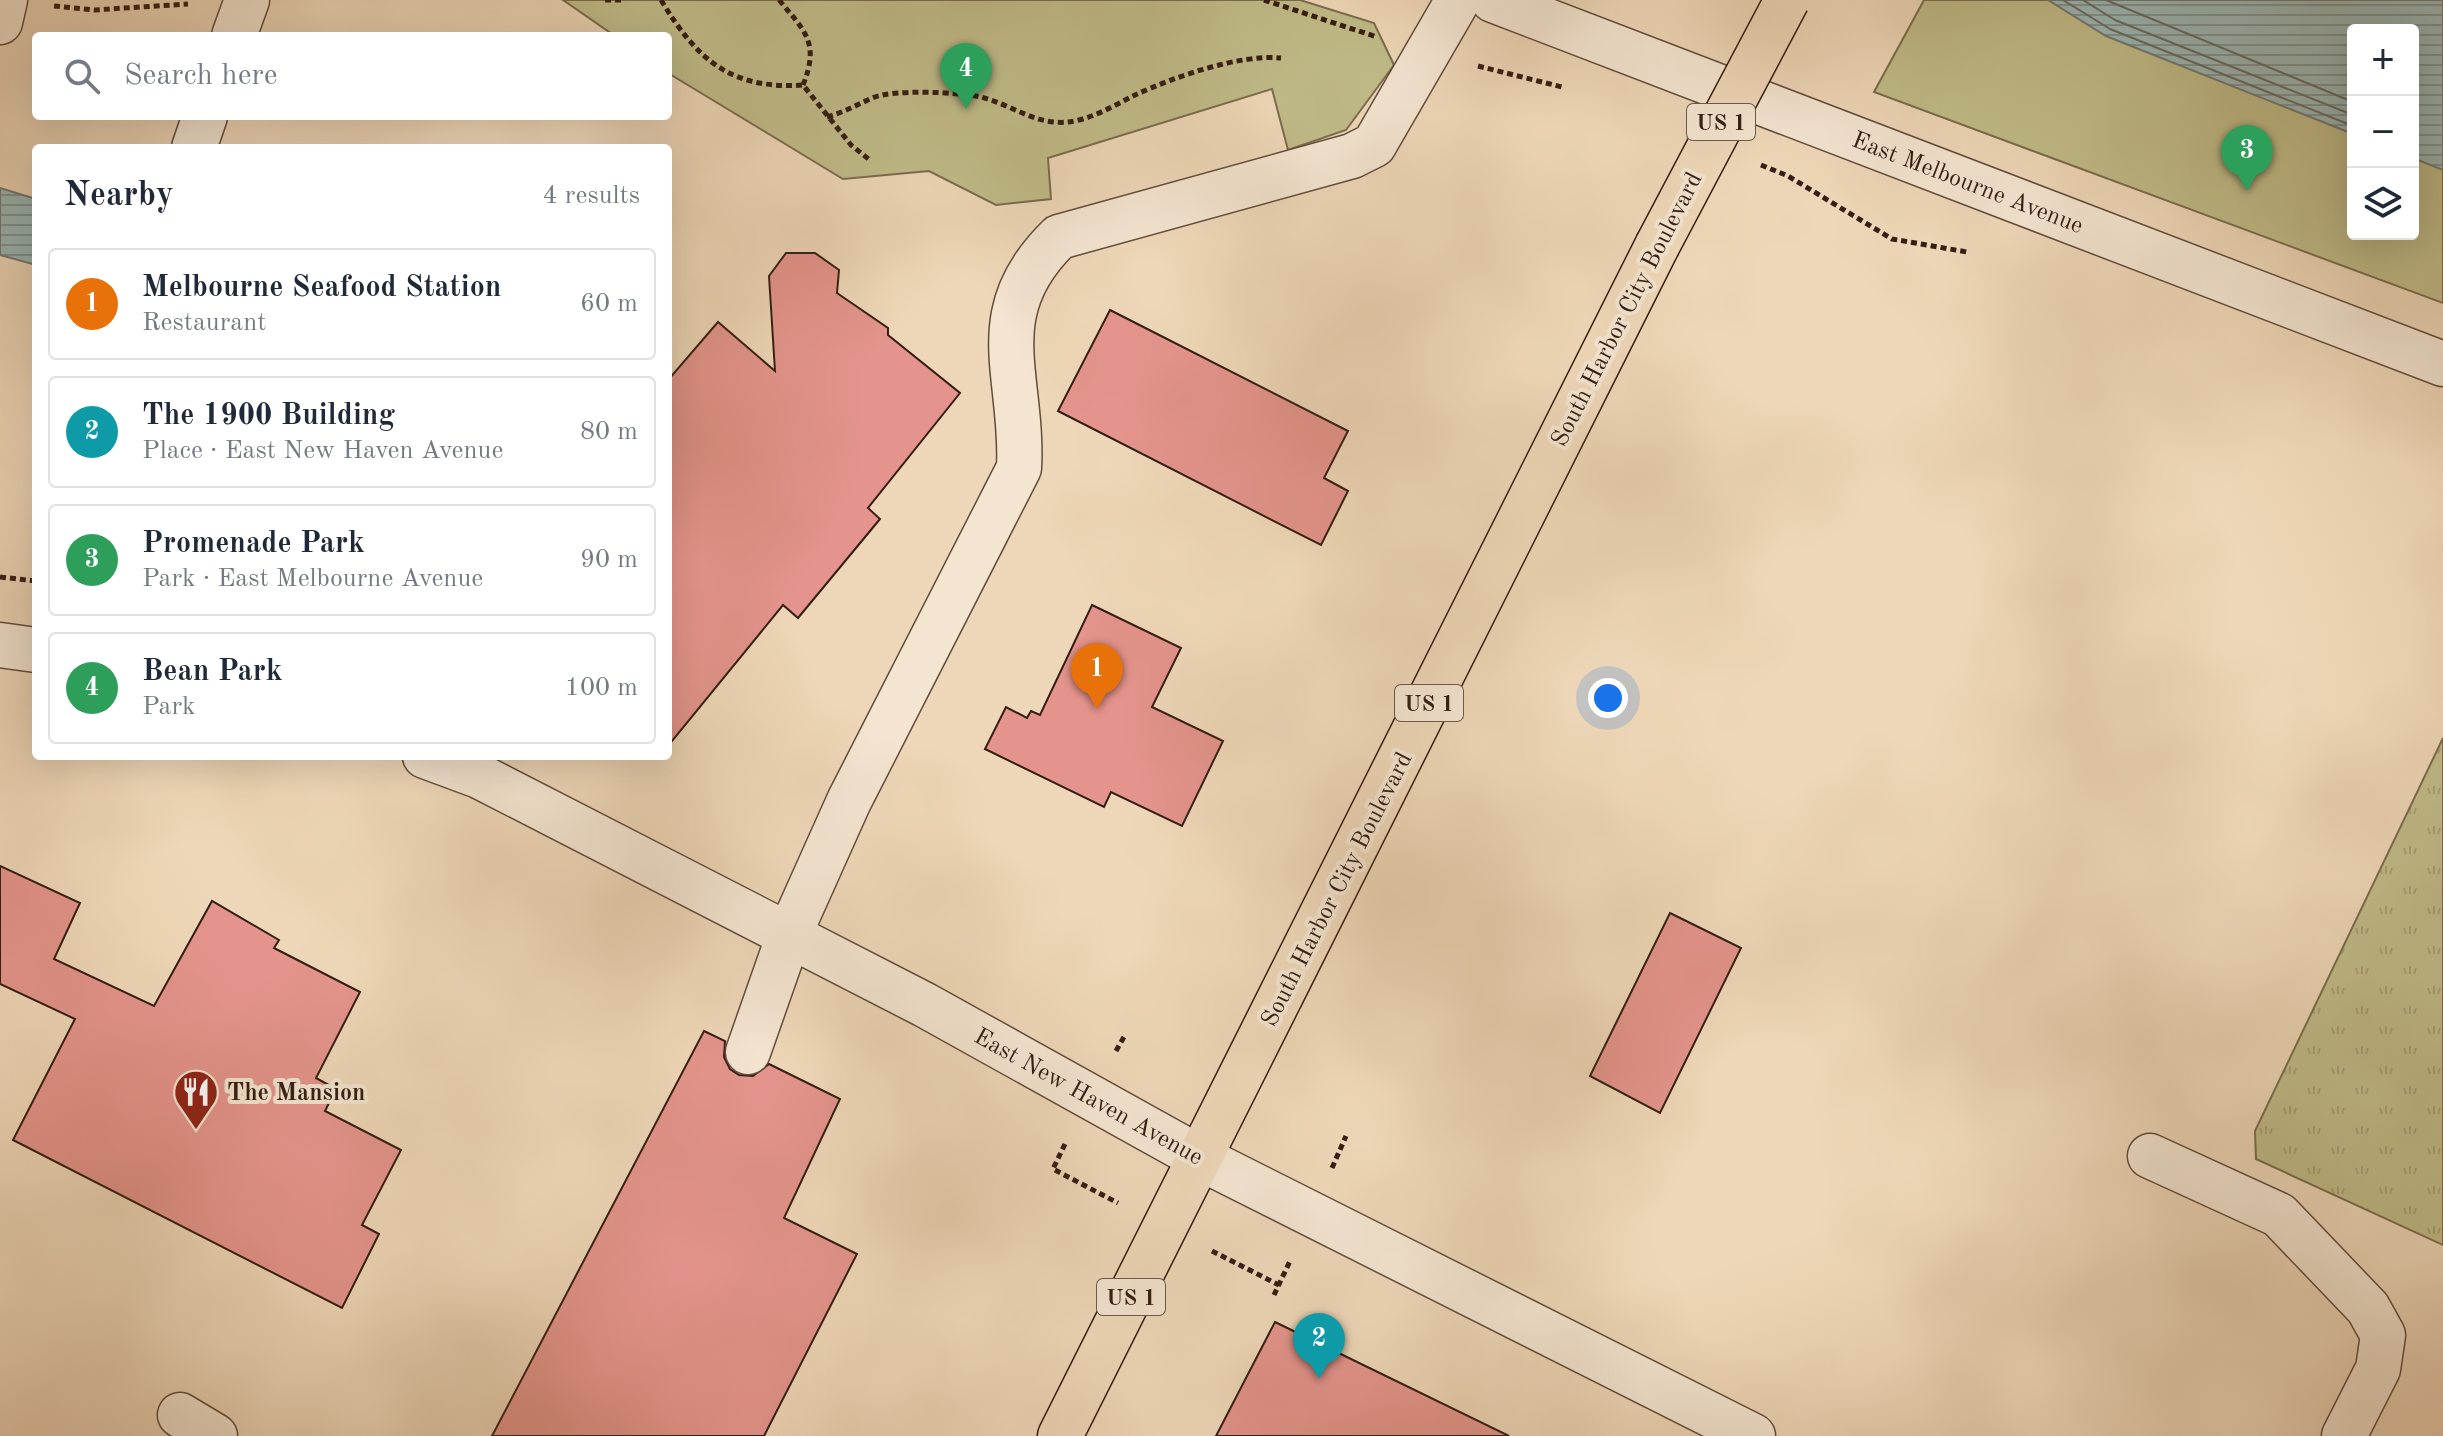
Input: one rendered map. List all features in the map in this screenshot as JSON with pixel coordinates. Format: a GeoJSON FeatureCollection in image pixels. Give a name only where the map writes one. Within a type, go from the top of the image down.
{"type":"FeatureCollection","features":[{"type":"Feature","properties":{"kind":"main road","name":"South Harbor City Boulevard"},"geometry":{"type":"LineString","coordinates":[[1060,1436],[1202,1159],[1657,246],[1787,0]]}},
{"type":"Feature","properties":{"kind":"street"},"geometry":{"type":"LineString","coordinates":[[0,22],[5,0]]}},
{"type":"Feature","properties":{"kind":"street"},"geometry":{"type":"LineString","coordinates":[[748,1052],[789,935],[856,787],[1019,468],[1020,440],[1012,392],[1010,337],[1021,289],[1034,261],[1059,237],[1337,161],[1374,145],[1458,0]]}},
{"type":"Feature","properties":{"kind":"street","name":"East Melbourne Avenue"},"geometry":{"type":"LineString","coordinates":[[1493,0],[2443,364]]}},
{"type":"Feature","properties":{"kind":"street"},"geometry":{"type":"LineString","coordinates":[[195,144],[204,120]]}},
{"type":"Feature","properties":{"kind":"street"},"geometry":{"type":"LineString","coordinates":[[0,645],[32,649]]}},
{"type":"Feature","properties":{"kind":"street","name":"East New Haven Avenue"},"geometry":{"type":"LineString","coordinates":[[436,760],[479,776],[789,935],[925,1005],[1202,1159],[1753,1436]]}},
{"type":"Feature","properties":{"kind":"street"},"geometry":{"type":"LineString","coordinates":[[2150,1156],[2279,1215],[2368,1308],[2383,1335],[2378,1369],[2344,1436]]}},
{"type":"Feature","properties":{"kind":"path"},"geometry":{"type":"LineString","coordinates":[[5,0],[94,10],[161,4],[242,13]]}},
{"type":"Feature","properties":{"kind":"path"},"geometry":{"type":"LineString","coordinates":[[605,0],[625,0]]}},
{"type":"Feature","properties":{"kind":"path"},"geometry":{"type":"LineString","coordinates":[[661,0],[676,24],[710,65],[769,88],[803,85]]}},
{"type":"Feature","properties":{"kind":"path"},"geometry":{"type":"LineString","coordinates":[[779,0],[811,41],[811,61],[803,85]]}},
{"type":"Feature","properties":{"kind":"path"},"geometry":{"type":"LineString","coordinates":[[1264,0],[1429,53],[1563,87]]}},
{"type":"Feature","properties":{"kind":"path"},"geometry":{"type":"LineString","coordinates":[[827,117],[854,109],[873,97],[955,95],[981,97],[1054,124],[1080,120],[1169,80],[1266,57],[1281,58]]}},
{"type":"Feature","properties":{"kind":"path"},"geometry":{"type":"LineString","coordinates":[[803,85],[827,117],[871,161]]}},
{"type":"Feature","properties":{"kind":"path"},"geometry":{"type":"LineString","coordinates":[[1752,162],[1788,176],[1892,239],[1967,252]]}},
{"type":"Feature","properties":{"kind":"path"},"geometry":{"type":"LineString","coordinates":[[0,577],[32,581]]}},
{"type":"Feature","properties":{"kind":"green space"},"geometry":{"type":"Polygon","coordinates":[[[563,0],[1300,0],[1374,23],[1394,65],[1346,130],[1288,150],[1272,89],[1048,158],[1051,199],[996,205],[929,171],[843,179],[672,75],[672,32],[609,32],[563,0]]]}},
{"type":"Feature","properties":{"kind":"green space"},"geometry":{"type":"Polygon","coordinates":[[[1924,0],[2091,0],[2347,107],[2347,240],[2419,240],[2419,138],[2443,148],[2443,303],[1874,92],[1924,0]]]}},
{"type":"Feature","properties":{"kind":"green space"},"geometry":{"type":"Polygon","coordinates":[[[2443,738],[2443,1245],[2256,1159],[2255,1131],[2443,738]]]}},
{"type":"Feature","properties":{"kind":"water"},"geometry":{"type":"Polygon","coordinates":[[[2048,0],[2443,0],[2443,170],[2419,160],[2419,24],[2347,24],[2347,132],[2106,36],[2048,0]]]}},
{"type":"Feature","properties":{"kind":"water"},"geometry":{"type":"Polygon","coordinates":[[[0,188],[32,198],[32,264],[0,255],[0,188]]]}},
{"type":"Feature","properties":{"kind":"building"},"geometry":{"type":"Polygon","coordinates":[[[786,253],[815,253],[839,270],[837,293],[888,328],[888,335],[960,393],[868,508],[880,519],[798,618],[783,605],[672,741],[672,375],[718,322],[775,371],[769,276],[786,253]]]}},
{"type":"Feature","properties":{"kind":"building"},"geometry":{"type":"Polygon","coordinates":[[[1110,310],[1348,431],[1324,478],[1348,491],[1321,545],[1058,411],[1110,310]]]}},
{"type":"Feature","properties":{"kind":"building"},"geometry":{"type":"Polygon","coordinates":[[[1092,605],[1181,648],[1152,707],[1223,741],[1182,826],[1111,792],[1104,807],[985,749],[1006,707],[1027,718],[1031,711],[1040,715],[1092,605]]]}},
{"type":"Feature","properties":{"kind":"building"},"geometry":{"type":"Polygon","coordinates":[[[0,866],[80,903],[54,959],[154,1006],[212,901],[279,940],[274,948],[360,992],[316,1078],[336,1089],[325,1111],[401,1150],[362,1225],[379,1234],[342,1308],[13,1140],[75,1019],[0,984],[0,866]]]}},
{"type":"Feature","properties":{"kind":"building"},"geometry":{"type":"Polygon","coordinates":[[[1670,913],[1741,948],[1660,1113],[1590,1076],[1670,913]]]}},
{"type":"Feature","properties":{"kind":"building"},"geometry":{"type":"Polygon","coordinates":[[[704,1031],[725,1041],[724,1057],[730,1069],[739,1075],[753,1076],[769,1064],[840,1099],[784,1218],[857,1254],[764,1436],[492,1436],[704,1031]]]}},
{"type":"Feature","properties":{"kind":"building"},"geometry":{"type":"Polygon","coordinates":[[[1275,1322],[1509,1436],[1216,1436],[1275,1322]]]}},
{"type":"Feature","properties":{"kind":"place","name":"Bean Park"},"geometry":{"type":"Point","coordinates":[966,109]}},
{"type":"Feature","properties":{"kind":"place","name":"Promenade Park"},"geometry":{"type":"Point","coordinates":[2247,191]}},
{"type":"Feature","properties":{"kind":"place","name":"Melbourne Seafood Station"},"geometry":{"type":"Point","coordinates":[1097,709]}},
{"type":"Feature","properties":{"kind":"place","name":"The Mansion"},"geometry":{"type":"Point","coordinates":[196,1131]}},
{"type":"Feature","properties":{"kind":"place","name":"The 1900 Building"},"geometry":{"type":"Point","coordinates":[1319,1379]}}]}
